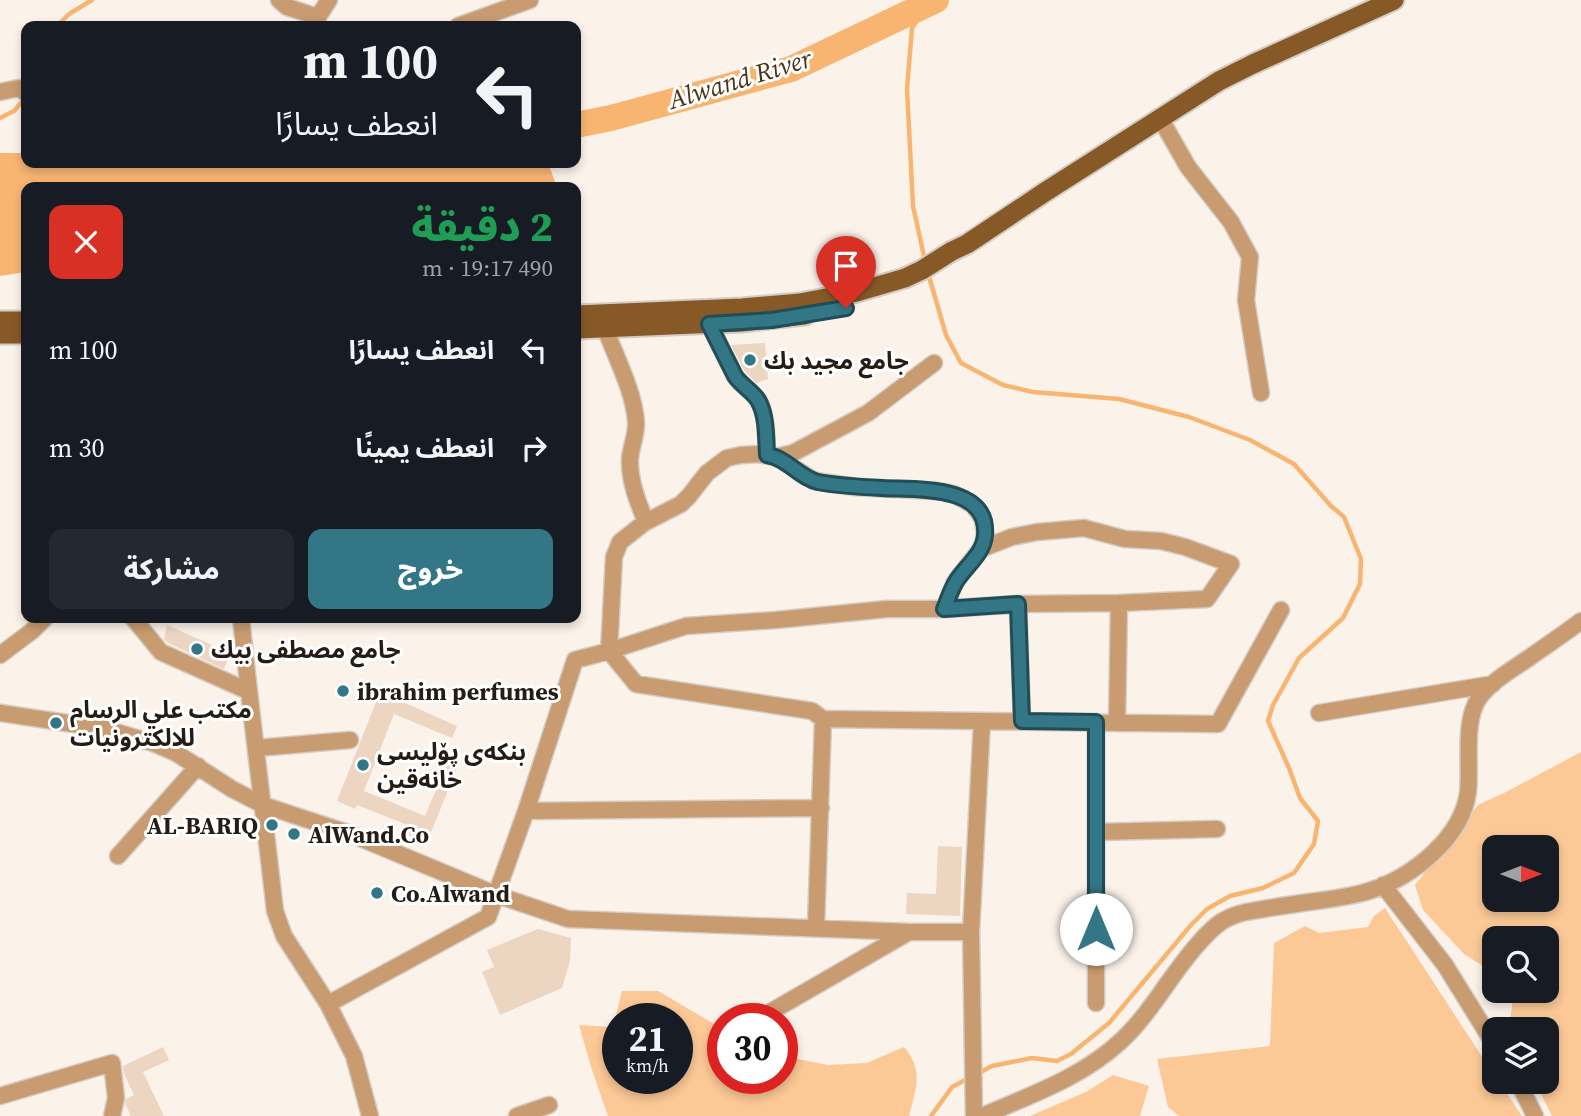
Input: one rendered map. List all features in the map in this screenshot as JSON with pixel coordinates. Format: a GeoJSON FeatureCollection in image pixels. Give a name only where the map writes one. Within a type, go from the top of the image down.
{"type":"FeatureCollection","features":[{"type":"Feature","properties":{"kind":"main road"},"geometry":{"type":"LineString","coordinates":[[581,316],[800,303],[885,285],[926,280],[940,264],[956,257],[967,244],[1160,118],[1236,72],[1394,0]]}},
{"type":"Feature","properties":{"kind":"main road"},"geometry":{"type":"LineString","coordinates":[[581,329],[772,320],[831,311],[889,297],[907,283]]}},
{"type":"Feature","properties":{"kind":"main road"},"geometry":{"type":"LineString","coordinates":[[0,321],[21,321]]}},
{"type":"Feature","properties":{"kind":"main road"},"geometry":{"type":"LineString","coordinates":[[0,334],[21,334]]}},
{"type":"Feature","properties":{"kind":"street"},"geometry":{"type":"LineString","coordinates":[[279,0],[315,21]]}},
{"type":"Feature","properties":{"kind":"street"},"geometry":{"type":"LineString","coordinates":[[318,21],[329,0]]}},
{"type":"Feature","properties":{"kind":"street"},"geometry":{"type":"LineString","coordinates":[[472,21],[530,0]]}},
{"type":"Feature","properties":{"kind":"street"},"geometry":{"type":"LineString","coordinates":[[0,92],[21,91]]}},
{"type":"Feature","properties":{"kind":"street"},"geometry":{"type":"LineString","coordinates":[[1160,118],[1188,167],[1231,222],[1250,257],[1246,300],[1261,393]]}},
{"type":"Feature","properties":{"kind":"street"},"geometry":{"type":"LineString","coordinates":[[709,324],[735,376],[758,399],[772,456],[815,481],[856,487],[938,491],[954,494],[973,505],[983,519],[985,534],[981,549],[955,582],[944,609]]}},
{"type":"Feature","properties":{"kind":"street"},"geometry":{"type":"LineString","coordinates":[[605,328],[634,411],[636,429],[630,466],[637,500],[646,522]]}},
{"type":"Feature","properties":{"kind":"street"},"geometry":{"type":"LineString","coordinates":[[934,363],[868,414],[793,453],[772,456],[741,454],[727,458],[707,474],[690,496],[646,522],[620,542],[614,557],[609,651],[636,684],[813,711],[822,719],[1217,724],[1281,610]]}},
{"type":"Feature","properties":{"kind":"street"},"geometry":{"type":"LineString","coordinates":[[328,1004],[488,917],[575,660],[686,625],[876,610],[1207,599],[1231,564],[1161,541],[1125,539],[1084,528],[1012,537],[981,549]]}},
{"type":"Feature","properties":{"kind":"street"},"geometry":{"type":"LineString","coordinates":[[1117,723],[1119,603]]}},
{"type":"Feature","properties":{"kind":"street"},"geometry":{"type":"LineString","coordinates":[[1018,604],[1022,721]]}},
{"type":"Feature","properties":{"kind":"street"},"geometry":{"type":"LineString","coordinates":[[982,1116],[1060,1082],[1104,1056],[1124,1038],[1182,962],[1210,931],[1232,916],[1373,890],[1423,862],[1456,826],[1467,800],[1470,734],[1474,707],[1480,696],[1581,621]]}},
{"type":"Feature","properties":{"kind":"street"},"geometry":{"type":"LineString","coordinates":[[0,655],[41,623]]}},
{"type":"Feature","properties":{"kind":"street"},"geometry":{"type":"LineString","coordinates":[[137,623],[161,652],[248,691]]}},
{"type":"Feature","properties":{"kind":"street"},"geometry":{"type":"LineString","coordinates":[[241,623],[275,911],[284,936],[328,1004],[354,1056],[370,1116]]}},
{"type":"Feature","properties":{"kind":"street"},"geometry":{"type":"LineString","coordinates":[[1319,713],[1493,684]]}},
{"type":"Feature","properties":{"kind":"street"},"geometry":{"type":"LineString","coordinates":[[0,713],[130,734],[198,766],[232,789],[263,805],[376,843],[497,895],[568,919],[971,932]]}},
{"type":"Feature","properties":{"kind":"street"},"geometry":{"type":"LineString","coordinates":[[816,927],[822,719]]}},
{"type":"Feature","properties":{"kind":"street"},"geometry":{"type":"LineString","coordinates":[[974,1116],[971,932],[982,721]]}},
{"type":"Feature","properties":{"kind":"street"},"geometry":{"type":"LineString","coordinates":[[1096,722],[1096,1003]]}},
{"type":"Feature","properties":{"kind":"street"},"geometry":{"type":"LineString","coordinates":[[257,748],[350,740]]}},
{"type":"Feature","properties":{"kind":"street"},"geometry":{"type":"LineString","coordinates":[[118,856],[198,766]]}},
{"type":"Feature","properties":{"kind":"street"},"geometry":{"type":"LineString","coordinates":[[526,811],[821,808]]}},
{"type":"Feature","properties":{"kind":"street"},"geometry":{"type":"LineString","coordinates":[[1096,832],[1217,829]]}},
{"type":"Feature","properties":{"kind":"street"},"geometry":{"type":"LineString","coordinates":[[1383,885],[1445,965],[1482,1025]]}},
{"type":"Feature","properties":{"kind":"street"},"geometry":{"type":"LineString","coordinates":[[786,1003],[910,932]]}},
{"type":"Feature","properties":{"kind":"street"},"geometry":{"type":"LineString","coordinates":[[0,1096],[112,1063],[116,1098],[112,1116]]}},
{"type":"Feature","properties":{"kind":"street"},"geometry":{"type":"LineString","coordinates":[[1524,1094],[1535,1116]]}},
{"type":"Feature","properties":{"kind":"street"},"geometry":{"type":"LineString","coordinates":[[517,1116],[549,1105]]}},
{"type":"Feature","properties":{"kind":"shaded area"},"geometry":{"type":"Polygon","coordinates":[[[0,153],[21,153],[21,168],[550,168],[555,182],[21,182],[21,273],[0,276],[0,153]]]}},
{"type":"Feature","properties":{"kind":"shaded area"},"geometry":{"type":"Polygon","coordinates":[[[1581,752],[1581,1116],[1552,1116],[1541,1094],[1559,1094],[1559,1017],[1511,1017],[1512,1003],[1559,1003],[1559,926],[1482,926],[1482,965],[1464,954],[1423,910],[1415,885],[1478,805],[1581,752]]]}},
{"type":"Feature","properties":{"kind":"shaded area"},"geometry":{"type":"Polygon","coordinates":[[[1385,908],[1482,1057],[1482,1094],[1507,1094],[1522,1116],[1179,1116],[1168,1107],[1157,1059],[1270,1046],[1274,943],[1305,926],[1319,933],[1368,927],[1374,916],[1385,908]]]}},
{"type":"Feature","properties":{"kind":"shaded area"},"geometry":{"type":"Polygon","coordinates":[[[622,991],[658,991],[679,1003],[619,1003],[622,991]]]}},
{"type":"Feature","properties":{"kind":"shaded area"},"geometry":{"type":"Polygon","coordinates":[[[693,1011],[707,1020],[707,1094],[798,1094],[798,1059],[828,1065],[867,1063],[904,1047],[914,1064],[916,1088],[909,1116],[608,1116],[579,1025],[602,1026],[602,1094],[693,1094],[693,1011]]]}},
{"type":"Feature","properties":{"kind":"shaded area"},"geometry":{"type":"Polygon","coordinates":[[[1113,1075],[1149,1086],[1140,1116],[1030,1116],[1086,1092],[1113,1075]]]}},
{"type":"Feature","properties":{"kind":"building","name":"جامع مجيد بك"},"geometry":{"type":"Polygon","coordinates":[[[765,343],[768,379],[756,383],[744,370],[731,345],[765,343]]]}},
{"type":"Feature","properties":{"kind":"building","name":"جامع مصطفى بيك"},"geometry":{"type":"Polygon","coordinates":[[[167,625],[230,653],[224,669],[168,643],[164,639],[167,625]]]}},
{"type":"Feature","properties":{"kind":"building","name":"بنکەی پۆلیسی خانەقین"},"geometry":{"type":"Polygon","coordinates":[[[380,692],[457,726],[452,738],[394,714],[364,791],[425,816],[450,757],[460,761],[427,842],[402,833],[405,824],[357,805],[355,809],[337,801],[380,692]]]}},
{"type":"Feature","properties":{"kind":"building"},"geometry":{"type":"Polygon","coordinates":[[[938,846],[962,847],[960,916],[906,914],[907,893],[936,894],[938,846]]]}},
{"type":"Feature","properties":{"kind":"building"},"geometry":{"type":"Polygon","coordinates":[[[538,929],[571,938],[570,961],[562,988],[500,1015],[482,972],[494,967],[487,950],[538,929]]]}},
{"type":"Feature","properties":{"kind":"building"},"geometry":{"type":"Polygon","coordinates":[[[163,1047],[169,1060],[143,1072],[164,1116],[131,1116],[125,1104],[126,1099],[134,1095],[123,1066],[163,1047]]]}},
{"type":"Feature","properties":{"kind":"waterway"},"geometry":{"type":"LineString","coordinates":[[62,21],[92,0]]}},
{"type":"Feature","properties":{"kind":"waterway","name":"Alwand River"},"geometry":{"type":"LineString","coordinates":[[581,124],[791,69],[936,0]]}},
{"type":"Feature","properties":{"kind":"waterway"},"geometry":{"type":"LineString","coordinates":[[925,261],[913,206],[907,89],[912,28],[929,3]]}},
{"type":"Feature","properties":{"kind":"waterway"},"geometry":{"type":"LineString","coordinates":[[0,118],[14,111],[21,103]]}},
{"type":"Feature","properties":{"kind":"waterway"},"geometry":{"type":"LineString","coordinates":[[928,273],[946,335],[961,363],[1003,385],[1033,392],[1119,399],[1189,417],[1250,440],[1294,464],[1344,517],[1361,559],[1360,584],[1343,618],[1299,658],[1273,705],[1268,721],[1300,798],[1318,821],[1314,844],[1294,873],[1263,888],[1230,896],[1207,909],[1109,1023],[1071,1054],[1057,1061],[1032,1058],[992,1066],[977,1074]]}},
{"type":"Feature","properties":{"kind":"waterway"},"geometry":{"type":"LineString","coordinates":[[931,1116],[952,1087],[969,1078]]}},
{"type":"Feature","properties":{"kind":"place","name":"جامع مجيد بك"},"geometry":{"type":"Point","coordinates":[750,360]}},
{"type":"Feature","properties":{"kind":"place","name":"جامع مصطفى بيك"},"geometry":{"type":"Point","coordinates":[197,649]}},
{"type":"Feature","properties":{"kind":"place","name":"ibrahim perfumes"},"geometry":{"type":"Point","coordinates":[343,691]}},
{"type":"Feature","properties":{"kind":"place","name":"مكتب علي الرسام للالكترونيات"},"geometry":{"type":"Point","coordinates":[56,723]}},
{"type":"Feature","properties":{"kind":"place","name":"بنکەی پۆلیسی خانەقین"},"geometry":{"type":"Point","coordinates":[363,765]}},
{"type":"Feature","properties":{"kind":"place","name":"AL-BARIQ"},"geometry":{"type":"Point","coordinates":[272,825]}},
{"type":"Feature","properties":{"kind":"place","name":"AlWand.Co"},"geometry":{"type":"Point","coordinates":[294,834]}},
{"type":"Feature","properties":{"kind":"place","name":"Co.Alwand"},"geometry":{"type":"Point","coordinates":[377,893]}},
{"type":"Feature","properties":{"kind":"route"},"geometry":{"type":"LineString","coordinates":[[846,308],[772,320],[709,324],[735,376],[758,399],[765,428],[767,455],[776,457],[815,481],[856,487],[938,491],[965,499],[978,511],[985,527],[984,541],[981,549],[955,582],[944,609],[1018,604],[1022,721],[1096,722],[1096,929]]}}]}
